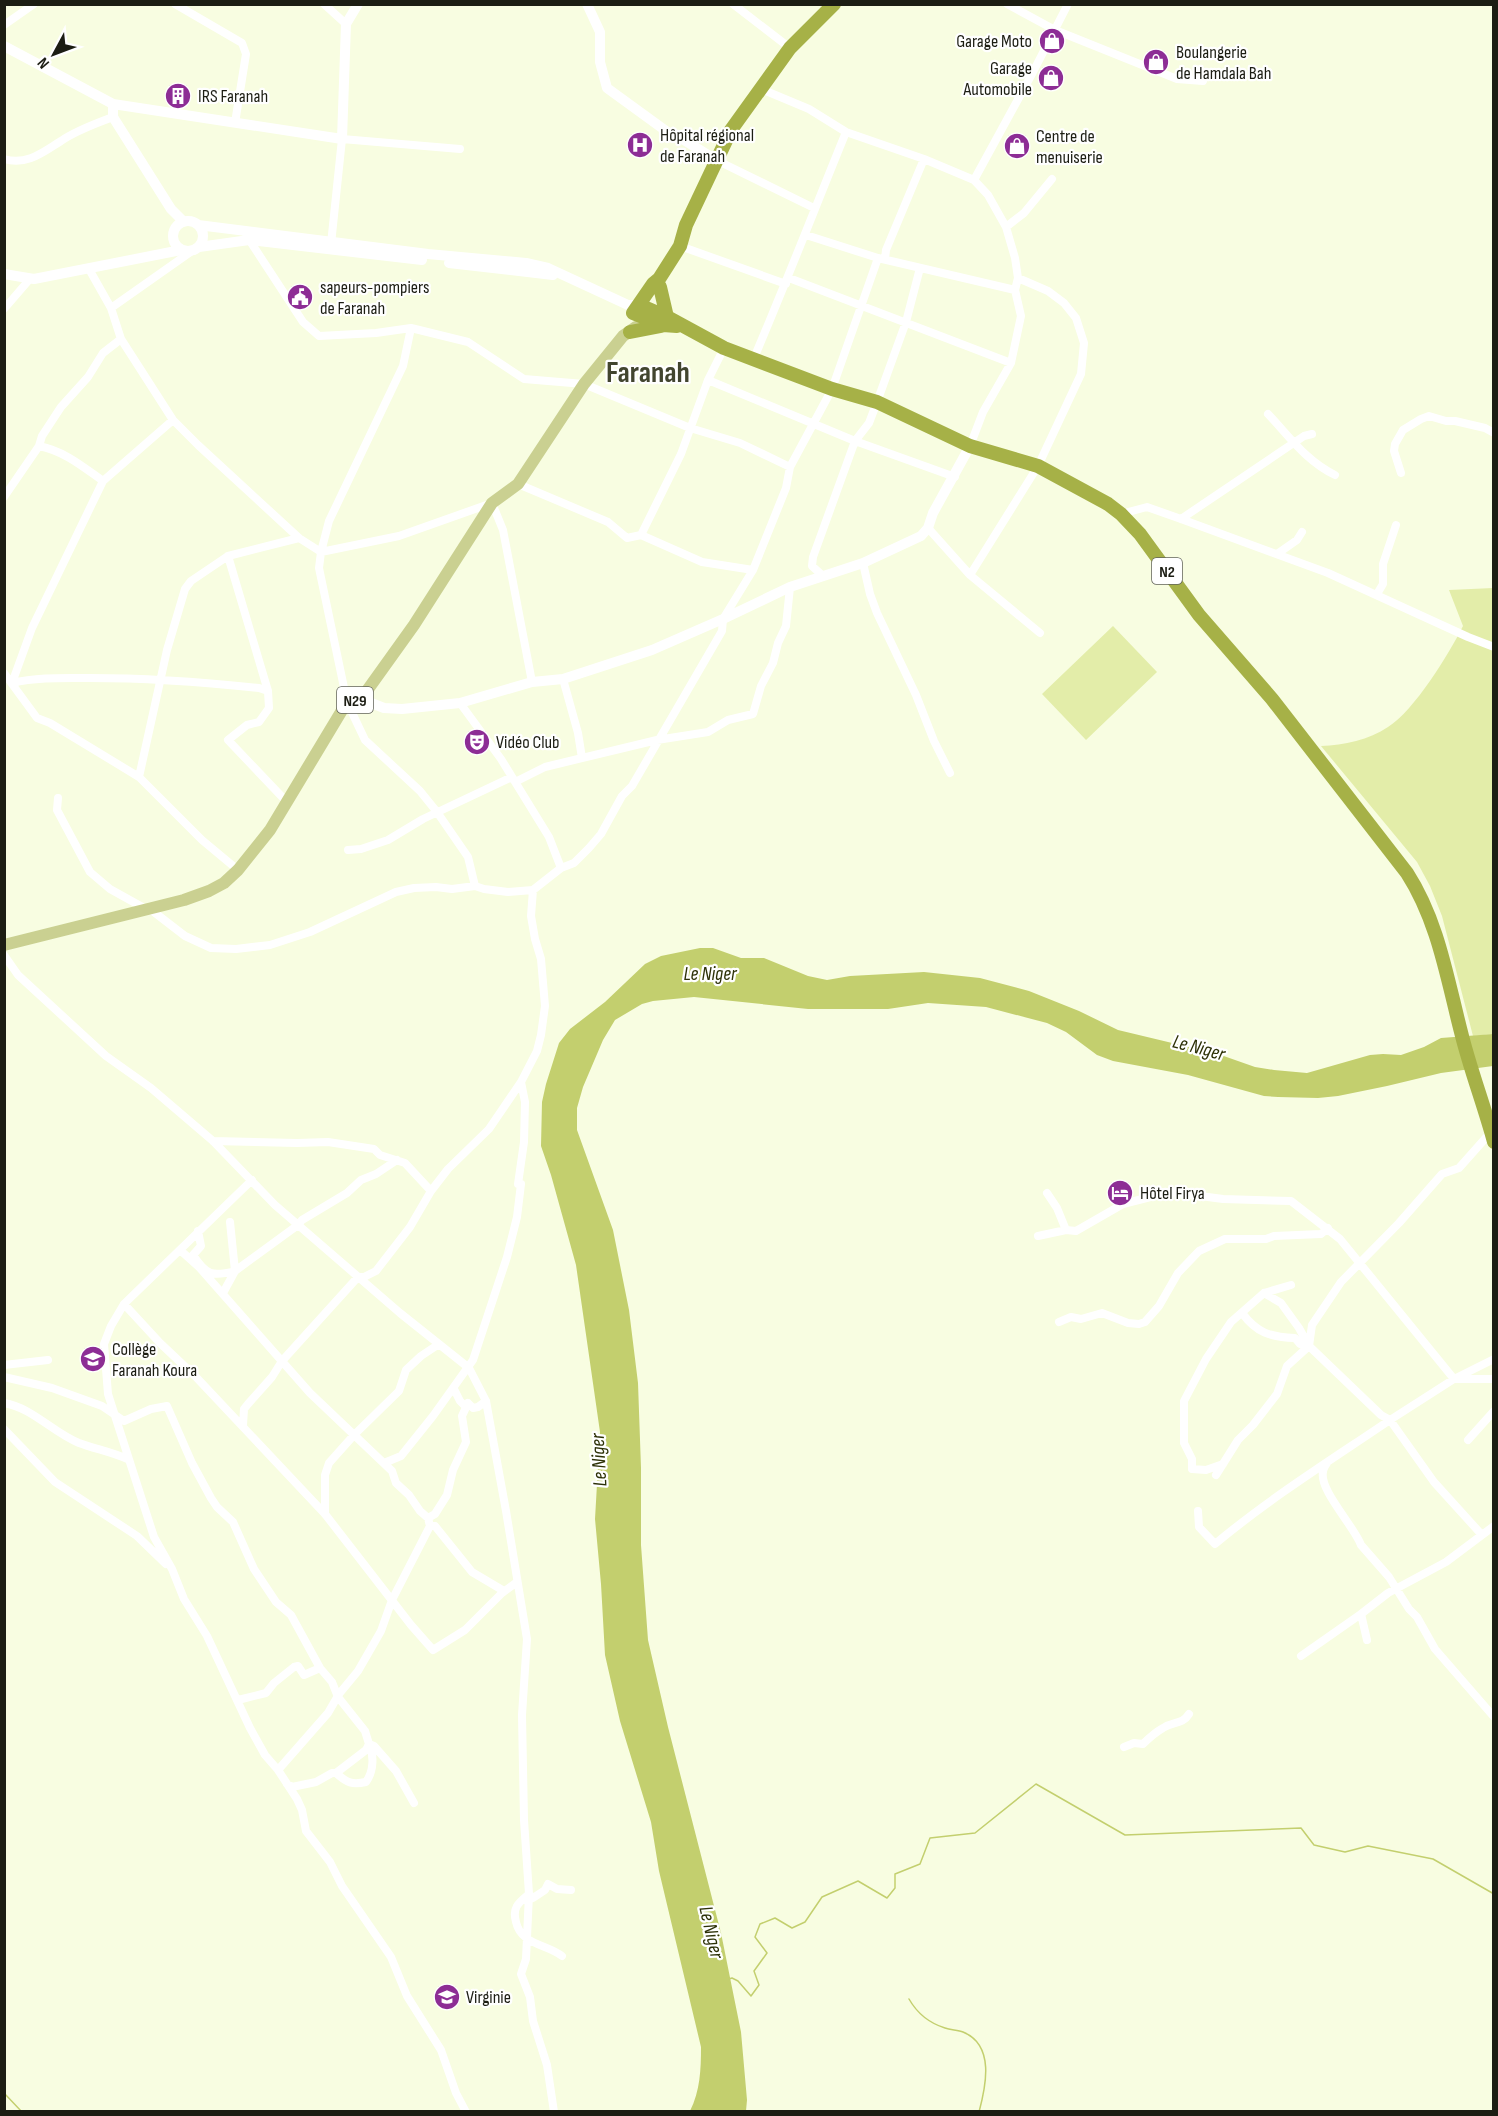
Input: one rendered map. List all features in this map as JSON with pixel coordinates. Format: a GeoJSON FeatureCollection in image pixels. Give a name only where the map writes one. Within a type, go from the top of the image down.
{"type":"FeatureCollection","features":[{"type":"Feature","properties":{"kind":"highway"},"geometry":{"type":"LineString","coordinates":[[639,310],[660,283],[680,246],[686,225],[730,129],[790,48],[834,4]]}},
{"type":"Feature","properties":{"kind":"highway"},"geometry":{"type":"LineString","coordinates":[[627,334],[665,321],[660,283]]}},
{"type":"Feature","properties":{"kind":"highway","name":"N2"},"geometry":{"type":"LineString","coordinates":[[639,310],[679,325],[724,348],[832,389],[877,402],[970,446],[1038,466],[1108,504],[1121,514],[1140,534],[1199,615],[1272,699],[1407,873],[1419,892],[1429,916],[1451,987],[1461,1033],[1492,1137]]}},
{"type":"Feature","properties":{"kind":"main road"},"geometry":{"type":"LineString","coordinates":[[627,334],[639,310]]}},
{"type":"Feature","properties":{"kind":"main road","name":"N29"},"geometry":{"type":"LineString","coordinates":[[4,945],[184,900],[224,883],[238,870],[270,830],[346,702],[361,699],[414,625],[492,503],[518,484],[584,384],[627,334]]}},
{"type":"Feature","properties":{"kind":"street"},"geometry":{"type":"LineString","coordinates":[[4,25],[34,4]]}},
{"type":"Feature","properties":{"kind":"street"},"geometry":{"type":"LineString","coordinates":[[176,4],[242,43],[246,54],[235,123]]}},
{"type":"Feature","properties":{"kind":"street"},"geometry":{"type":"LineString","coordinates":[[324,4],[346,24]]}},
{"type":"Feature","properties":{"kind":"street"},"geometry":{"type":"LineString","coordinates":[[331,245],[342,139],[346,24],[358,4]]}},
{"type":"Feature","properties":{"kind":"street"},"geometry":{"type":"LineString","coordinates":[[587,4],[600,32],[600,62],[607,88],[673,136],[684,140],[716,160],[814,208]]}},
{"type":"Feature","properties":{"kind":"street"},"geometry":{"type":"LineString","coordinates":[[733,4],[790,48]]}},
{"type":"Feature","properties":{"kind":"street"},"geometry":{"type":"LineString","coordinates":[[1007,4],[1055,30],[1177,79],[1203,81]]}},
{"type":"Feature","properties":{"kind":"street"},"geometry":{"type":"LineString","coordinates":[[974,180],[1068,4]]}},
{"type":"Feature","properties":{"kind":"street"},"geometry":{"type":"LineString","coordinates":[[6,50],[113,104],[342,139],[460,149]]}},
{"type":"Feature","properties":{"kind":"street"},"geometry":{"type":"LineString","coordinates":[[361,699],[384,708],[402,709],[460,703],[531,682],[563,679],[652,650],[790,587],[863,563],[921,536],[928,528],[933,513],[955,477],[970,446],[983,412],[1011,363],[1021,316],[1015,290],[1018,278],[1006,227],[988,195],[974,180],[924,159],[846,132],[809,109],[761,89]]}},
{"type":"Feature","properties":{"kind":"street"},"geometry":{"type":"LineString","coordinates":[[113,104],[113,117],[171,209],[184,222]]}},
{"type":"Feature","properties":{"kind":"street"},"geometry":{"type":"LineString","coordinates":[[4,159],[16,163],[47,152],[61,141],[91,125],[113,117]]}},
{"type":"Feature","properties":{"kind":"street"},"geometry":{"type":"LineString","coordinates":[[754,358],[788,281],[814,208],[846,132]]}},
{"type":"Feature","properties":{"kind":"street"},"geometry":{"type":"LineString","coordinates":[[58,798],[57,810],[90,872],[110,889],[149,909],[185,936],[211,948],[236,950],[270,945],[310,932],[396,892],[414,888],[475,886],[508,892],[533,890],[561,868],[574,863],[600,834],[622,796],[632,786],[722,631],[723,619],[753,570],[786,488],[790,467],[832,389],[862,305],[924,159]]}},
{"type":"Feature","properties":{"kind":"street"},"geometry":{"type":"LineString","coordinates":[[1006,227],[1024,213],[1052,179]]}},
{"type":"Feature","properties":{"kind":"street"},"geometry":{"type":"LineString","coordinates":[[171,209],[175,244],[191,249]]}},
{"type":"Feature","properties":{"kind":"street"},"geometry":{"type":"LineString","coordinates":[[156,255],[184,222],[191,221],[198,225],[248,236],[526,263],[548,268],[639,310]]}},
{"type":"Feature","properties":{"kind":"street"},"geometry":{"type":"LineString","coordinates":[[111,308],[191,249],[203,236],[198,225]]}},
{"type":"Feature","properties":{"kind":"street"},"geometry":{"type":"LineString","coordinates":[[806,235],[881,258],[1015,290]]}},
{"type":"Feature","properties":{"kind":"street"},"geometry":{"type":"LineString","coordinates":[[4,274],[28,280],[248,236]]}},
{"type":"Feature","properties":{"kind":"street"},"geometry":{"type":"LineString","coordinates":[[248,236],[303,322],[319,336],[376,333],[411,327],[468,342],[524,379],[584,384],[690,428],[740,443],[790,467]]}},
{"type":"Feature","properties":{"kind":"street"},"geometry":{"type":"LineString","coordinates":[[680,246],[862,305],[1011,363]]}},
{"type":"Feature","properties":{"kind":"street"},"geometry":{"type":"LineString","coordinates":[[823,576],[812,566],[813,557],[855,441],[869,423],[877,402],[906,322],[920,268]]}},
{"type":"Feature","properties":{"kind":"street"},"geometry":{"type":"LineString","coordinates":[[89,269],[111,308],[121,339],[173,420],[299,538],[321,552],[399,536],[492,503],[503,530],[531,682]]}},
{"type":"Feature","properties":{"kind":"street"},"geometry":{"type":"LineString","coordinates":[[970,575],[1038,466],[1081,374],[1084,343],[1076,318],[1064,303],[1048,291],[1018,278]]}},
{"type":"Feature","properties":{"kind":"street"},"geometry":{"type":"LineString","coordinates":[[4,309],[28,280]]}},
{"type":"Feature","properties":{"kind":"street"},"geometry":{"type":"LineString","coordinates":[[411,327],[403,366],[329,521],[319,568],[346,702],[365,740],[420,791],[437,812],[468,857],[475,886]]}},
{"type":"Feature","properties":{"kind":"street"},"geometry":{"type":"LineString","coordinates":[[4,497],[39,446],[42,436],[61,407],[88,377],[103,353],[121,339]]}},
{"type":"Feature","properties":{"kind":"street"},"geometry":{"type":"LineString","coordinates":[[641,535],[681,454],[708,380],[724,348]]}},
{"type":"Feature","properties":{"kind":"street"},"geometry":{"type":"LineString","coordinates":[[708,380],[855,441],[955,477]]}},
{"type":"Feature","properties":{"kind":"street"},"geometry":{"type":"LineString","coordinates":[[1268,414],[1319,467],[1335,475]]}},
{"type":"Feature","properties":{"kind":"street"},"geometry":{"type":"LineString","coordinates":[[1401,473],[1394,452],[1395,444],[1403,430],[1421,419],[1429,416],[1485,428],[1494,433]]}},
{"type":"Feature","properties":{"kind":"street"},"geometry":{"type":"LineString","coordinates":[[12,683],[32,628],[103,481],[173,420]]}},
{"type":"Feature","properties":{"kind":"street"},"geometry":{"type":"LineString","coordinates":[[1181,519],[1296,444],[1304,436],[1312,434]]}},
{"type":"Feature","properties":{"kind":"street"},"geometry":{"type":"LineString","coordinates":[[39,446],[55,449],[103,481]]}},
{"type":"Feature","properties":{"kind":"street"},"geometry":{"type":"LineString","coordinates":[[518,484],[608,522],[627,538],[641,535],[702,562],[753,570]]}},
{"type":"Feature","properties":{"kind":"street"},"geometry":{"type":"LineString","coordinates":[[1121,514],[1147,507],[1181,519],[1377,594],[1468,638],[1494,646]]}},
{"type":"Feature","properties":{"kind":"street"},"geometry":{"type":"LineString","coordinates":[[1377,594],[1383,584],[1383,564],[1396,525]]}},
{"type":"Feature","properties":{"kind":"street"},"geometry":{"type":"LineString","coordinates":[[928,528],[970,575],[1040,633]]}},
{"type":"Feature","properties":{"kind":"street"},"geometry":{"type":"LineString","coordinates":[[1277,554],[1297,540],[1302,532]]}},
{"type":"Feature","properties":{"kind":"street"},"geometry":{"type":"LineString","coordinates":[[139,777],[167,650],[185,589],[191,581],[228,556],[299,538]]}},
{"type":"Feature","properties":{"kind":"street"},"geometry":{"type":"LineString","coordinates":[[228,556],[268,691],[269,708],[259,722],[247,725],[228,740],[286,801]]}},
{"type":"Feature","properties":{"kind":"street"},"geometry":{"type":"LineString","coordinates":[[863,563],[877,613],[950,773]]}},
{"type":"Feature","properties":{"kind":"street"},"geometry":{"type":"LineString","coordinates":[[348,850],[361,849],[388,840],[471,794],[545,767],[657,740],[708,732],[728,720],[753,714],[761,686],[773,663],[778,643],[786,626],[790,587]]}},
{"type":"Feature","properties":{"kind":"street"},"geometry":{"type":"LineString","coordinates":[[4,673],[37,718],[50,723],[139,777],[202,840],[238,870]]}},
{"type":"Feature","properties":{"kind":"street"},"geometry":{"type":"LineString","coordinates":[[12,683],[32,679],[162,680],[268,691]]}},
{"type":"Feature","properties":{"kind":"street"},"geometry":{"type":"LineString","coordinates":[[563,679],[578,733],[582,758]]}},
{"type":"Feature","properties":{"kind":"street"},"geometry":{"type":"LineString","coordinates":[[460,703],[513,779],[549,837],[561,868]]}},
{"type":"Feature","properties":{"kind":"street"},"geometry":{"type":"LineString","coordinates":[[243,1425],[244,1409],[272,1377],[282,1361],[358,1277],[364,1277],[376,1271],[410,1227],[431,1191],[459,1156],[489,1129],[521,1082],[537,1051],[545,1006],[541,959],[531,916],[533,890]]}},
{"type":"Feature","properties":{"kind":"street"},"geometry":{"type":"LineString","coordinates":[[4,955],[18,975],[106,1056],[151,1088],[213,1141],[275,1205],[469,1368],[486,1401],[526,1639],[522,1736],[529,1894],[526,1959],[521,1974],[530,1997],[533,2021],[547,2065],[555,2112]]}},
{"type":"Feature","properties":{"kind":"street"},"geometry":{"type":"LineString","coordinates":[[384,1463],[401,1455],[454,1389],[473,1360],[517,1217],[521,1184],[518,1184],[524,1142],[525,1102],[521,1082]]}},
{"type":"Feature","properties":{"kind":"street"},"geometry":{"type":"LineString","coordinates":[[1216,1475],[1238,1440],[1277,1394],[1287,1366],[1309,1346],[1312,1325],[1341,1282],[1442,1174],[1459,1168],[1492,1137]]}},
{"type":"Feature","properties":{"kind":"street"},"geometry":{"type":"LineString","coordinates":[[213,1141],[328,1142],[374,1149],[380,1155],[405,1164],[431,1191]]}},
{"type":"Feature","properties":{"kind":"street"},"geometry":{"type":"LineString","coordinates":[[198,1231],[201,1246],[193,1255],[199,1267],[215,1275],[235,1271],[308,1216],[322,1210],[361,1180],[376,1174],[397,1160]]}},
{"type":"Feature","properties":{"kind":"street"},"geometry":{"type":"LineString","coordinates":[[252,1180],[124,1304],[104,1344],[108,1394],[154,1537],[172,1569],[184,1599],[207,1636],[261,1749],[278,1770],[302,1809],[306,1831],[330,1862],[342,1886],[391,1957],[406,1996],[441,2050],[466,2112]]}},
{"type":"Feature","properties":{"kind":"street"},"geometry":{"type":"LineString","coordinates":[[1038,1236],[1066,1230],[1076,1231],[1123,1204],[1170,1192],[1233,1200],[1291,1201],[1328,1228],[1360,1262],[1454,1379]]}},
{"type":"Feature","properties":{"kind":"street"},"geometry":{"type":"LineString","coordinates":[[1047,1193],[1057,1208],[1060,1221],[1066,1230]]}},
{"type":"Feature","properties":{"kind":"street"},"geometry":{"type":"LineString","coordinates":[[224,1293],[235,1271],[230,1222]]}},
{"type":"Feature","properties":{"kind":"street"},"geometry":{"type":"LineString","coordinates":[[1059,1322],[1071,1317],[1081,1319],[1102,1313],[1128,1323],[1145,1322],[1159,1306],[1178,1273],[1199,1251],[1225,1239],[1266,1239],[1274,1236],[1321,1234],[1328,1228]]}},
{"type":"Feature","properties":{"kind":"street"},"geometry":{"type":"LineString","coordinates":[[180,1250],[224,1293],[310,1393],[392,1471],[396,1483],[409,1495],[472,1572],[504,1592]]}},
{"type":"Feature","properties":{"kind":"street"},"geometry":{"type":"LineString","coordinates":[[1224,1463],[1206,1470],[1192,1469],[1192,1459],[1184,1443],[1184,1401],[1206,1359],[1231,1322],[1264,1293],[1291,1285]]}},
{"type":"Feature","properties":{"kind":"street"},"geometry":{"type":"LineString","coordinates":[[1264,1293],[1281,1303],[1309,1346],[1390,1420],[1434,1482],[1482,1535]]}},
{"type":"Feature","properties":{"kind":"street"},"geometry":{"type":"LineString","coordinates":[[124,1304],[243,1425],[325,1514],[433,1650],[465,1630],[517,1582]]}},
{"type":"Feature","properties":{"kind":"street"},"geometry":{"type":"LineString","coordinates":[[1242,1313],[1251,1326],[1264,1333],[1295,1338],[1300,1344],[1309,1346]]}},
{"type":"Feature","properties":{"kind":"street"},"geometry":{"type":"LineString","coordinates":[[325,1514],[325,1475],[329,1463],[399,1391],[406,1370],[439,1344]]}},
{"type":"Feature","properties":{"kind":"street"},"geometry":{"type":"LineString","coordinates":[[1198,1511],[1199,1527],[1215,1544],[1250,1515],[1390,1420],[1454,1379],[1494,1359]]}},
{"type":"Feature","properties":{"kind":"street"},"geometry":{"type":"LineString","coordinates":[[4,1365],[48,1360]]}},
{"type":"Feature","properties":{"kind":"street"},"geometry":{"type":"LineString","coordinates":[[4,1377],[52,1388],[102,1406],[124,1421],[151,1409],[167,1406],[192,1463],[211,1498],[233,1522],[248,1558],[276,1602],[291,1615],[320,1668],[332,1682],[338,1697],[365,1731],[372,1751],[372,1766],[366,1782],[347,1783],[336,1773]]}},
{"type":"Feature","properties":{"kind":"street"},"geometry":{"type":"LineString","coordinates":[[1454,1379],[1494,1379]]}},
{"type":"Feature","properties":{"kind":"street"},"geometry":{"type":"LineString","coordinates":[[454,1389],[466,1407]]}},
{"type":"Feature","properties":{"kind":"street"},"geometry":{"type":"LineString","coordinates":[[278,1770],[328,1713],[358,1671],[381,1631],[392,1600],[429,1522],[447,1495],[453,1470],[466,1442],[462,1416],[466,1407],[468,1403],[473,1408],[478,1407],[486,1401]]}},
{"type":"Feature","properties":{"kind":"street"},"geometry":{"type":"LineString","coordinates":[[4,1403],[18,1406],[80,1443],[128,1459]]}},
{"type":"Feature","properties":{"kind":"street"},"geometry":{"type":"LineString","coordinates":[[1468,1440],[1494,1411]]}},
{"type":"Feature","properties":{"kind":"street"},"geometry":{"type":"LineString","coordinates":[[4,1429],[55,1482],[137,1536],[172,1569]]}},
{"type":"Feature","properties":{"kind":"street"},"geometry":{"type":"LineString","coordinates":[[1327,1463],[1322,1473],[1326,1486],[1337,1508],[1358,1536],[1361,1545],[1397,1588],[1435,1649],[1494,1718]]}},
{"type":"Feature","properties":{"kind":"street"},"geometry":{"type":"LineString","coordinates":[[1301,1656],[1388,1593],[1446,1562],[1494,1526]]}},
{"type":"Feature","properties":{"kind":"street"},"geometry":{"type":"LineString","coordinates":[[1361,1614],[1367,1640]]}},
{"type":"Feature","properties":{"kind":"street"},"geometry":{"type":"LineString","coordinates":[[237,1700],[266,1693],[274,1683],[294,1667],[298,1666],[304,1675],[320,1668]]}},
{"type":"Feature","properties":{"kind":"street"},"geometry":{"type":"LineString","coordinates":[[1124,1747],[1134,1743],[1143,1744],[1161,1729],[1179,1724],[1189,1714]]}},
{"type":"Feature","properties":{"kind":"street"},"geometry":{"type":"LineString","coordinates":[[287,1784],[292,1787],[316,1782],[336,1773],[366,1750],[369,1744]]}},
{"type":"Feature","properties":{"kind":"street"},"geometry":{"type":"LineString","coordinates":[[369,1744],[374,1746],[396,1771],[414,1803]]}},
{"type":"Feature","properties":{"kind":"street"},"geometry":{"type":"LineString","coordinates":[[529,1894],[532,1898],[536,1897],[548,1884],[557,1889],[571,1890]]}},
{"type":"Feature","properties":{"kind":"street"},"geometry":{"type":"LineString","coordinates":[[529,1894],[516,1905],[514,1913],[517,1927],[526,1938],[562,1956]]}},
{"type":"Feature","properties":{"kind":"shaded area"},"geometry":{"type":"Polygon","coordinates":[[[1493,588],[1493,1034],[1473,1036],[1442,916],[1430,886],[1417,862],[1321,746],[1365,738],[1381,732],[1398,719],[1430,681],[1463,626],[1449,590],[1493,588]]]}},
{"type":"Feature","properties":{"kind":"shaded area"},"geometry":{"type":"Polygon","coordinates":[[[1113,626],[1157,672],[1086,740],[1042,694],[1113,626]]]}},
{"type":"Feature","properties":{"kind":"water","name":"Le Niger"},"geometry":{"type":"Polygon","coordinates":[[[700,948],[713,948],[741,958],[764,958],[808,976],[827,980],[850,976],[924,972],[980,978],[1029,991],[1118,1030],[1218,1054],[1255,1067],[1274,1070],[1307,1073],[1370,1055],[1401,1055],[1441,1038],[1493,1034],[1493,1066],[1441,1073],[1338,1096],[1318,1098],[1264,1096],[1188,1075],[1113,1061],[1097,1055],[1066,1032],[1047,1023],[986,1007],[928,1003],[888,1009],[808,1009],[694,997],[642,1004],[615,1020],[603,1040],[583,1087],[577,1108],[577,1130],[613,1230],[629,1310],[638,1383],[641,1545],[648,1640],[721,1933],[741,2032],[746,2111],[690,2111],[699,2080],[701,2047],[659,1871],[651,1822],[620,1721],[605,1655],[595,1519],[600,1432],[576,1265],[541,1146],[542,1102],[546,1084],[559,1043],[570,1029],[605,1002],[645,964],[661,956],[700,948]]]}},
{"type":"Feature","properties":{"kind":"waterway"},"geometry":{"type":"LineString","coordinates":[[729,1979],[738,1981],[751,1996],[759,1985],[754,1971],[767,1953],[755,1937],[760,1924],[775,1918],[792,1928],[805,1922],[822,1897],[858,1881],[887,1898],[895,1888],[895,1874],[920,1864],[930,1838],[975,1833],[1036,1784],[1125,1835],[1301,1828],[1314,1845],[1345,1852],[1368,1846],[1433,1859],[1494,1894]]}},
{"type":"Feature","properties":{"kind":"waterway"},"geometry":{"type":"LineString","coordinates":[[909,1999],[916,2009],[929,2020],[939,2026],[963,2032],[980,2046],[986,2067],[979,2112]]}},
{"type":"Feature","properties":{"kind":"waterway"},"geometry":{"type":"LineString","coordinates":[[4,2093],[22,2112]]}},
{"type":"Feature","properties":{"kind":"place","name":"Garage Moto"},"geometry":{"type":"Point","coordinates":[1052,41]}},
{"type":"Feature","properties":{"kind":"place","name":"Boulangerie de Hamdala Bah"},"geometry":{"type":"Point","coordinates":[1156,62]}},
{"type":"Feature","properties":{"kind":"place","name":"Garage Automobile"},"geometry":{"type":"Point","coordinates":[1051,78]}},
{"type":"Feature","properties":{"kind":"place","name":"IRS Faranah"},"geometry":{"type":"Point","coordinates":[178,96]}},
{"type":"Feature","properties":{"kind":"place","name":"Hôpital régional de Faranah"},"geometry":{"type":"Point","coordinates":[640,145]}},
{"type":"Feature","properties":{"kind":"place","name":"Centre de menuiserie"},"geometry":{"type":"Point","coordinates":[1017,146]}},
{"type":"Feature","properties":{"kind":"place","name":"sapeurs-pompiers de Faranah"},"geometry":{"type":"Point","coordinates":[300,297]}},
{"type":"Feature","properties":{"kind":"place","name":"Vidéo Club"},"geometry":{"type":"Point","coordinates":[477,742]}},
{"type":"Feature","properties":{"kind":"place","name":"Hôtel Firya"},"geometry":{"type":"Point","coordinates":[1120,1193]}},
{"type":"Feature","properties":{"kind":"place","name":"Collège Faranah Koura"},"geometry":{"type":"Point","coordinates":[93,1359]}},
{"type":"Feature","properties":{"kind":"place","name":"Virginie"},"geometry":{"type":"Point","coordinates":[447,1997]}},
{"type":"Feature","properties":{"kind":"district","name":"Faranah"},"geometry":{"type":"Point","coordinates":[648,372]}}]}
